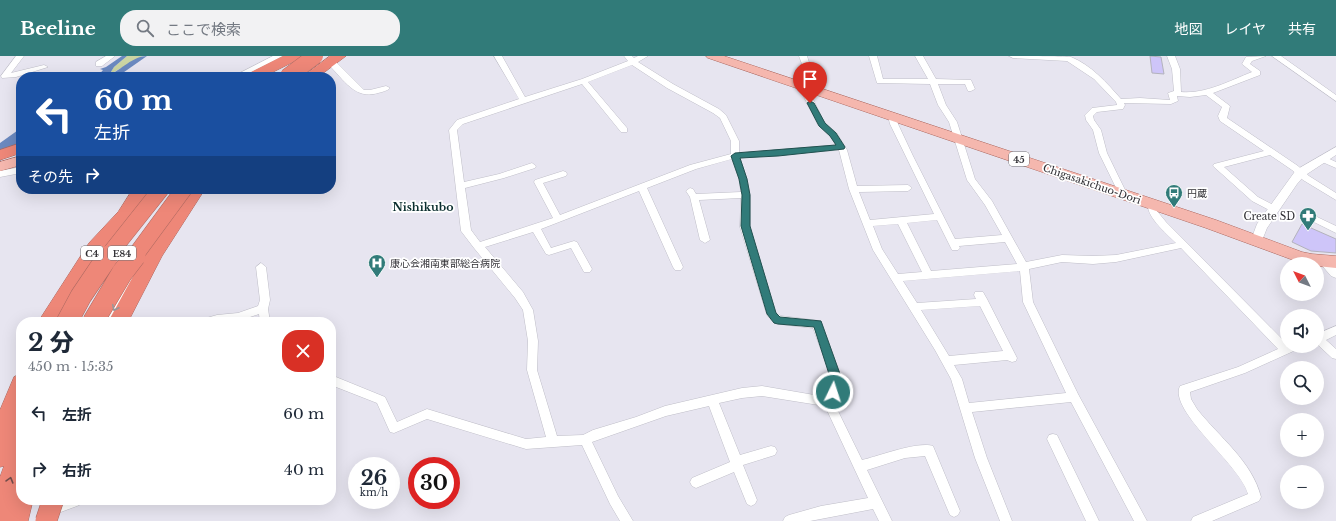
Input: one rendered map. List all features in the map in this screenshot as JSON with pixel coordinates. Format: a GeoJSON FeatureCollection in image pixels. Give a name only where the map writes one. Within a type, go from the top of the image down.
{"type":"FeatureCollection","features":[{"type":"Feature","properties":{"kind":"highway"},"geometry":{"type":"LineString","coordinates":[[262,72],[294,56]]}},
{"type":"Feature","properties":{"kind":"highway"},"geometry":{"type":"LineString","coordinates":[[285,72],[307,56]]}},
{"type":"Feature","properties":{"kind":"highway"},"geometry":{"type":"LineString","coordinates":[[301,72],[315,67],[334,57]]}},
{"type":"Feature","properties":{"kind":"highway"},"geometry":{"type":"LineString","coordinates":[[307,72],[334,57]]}},
{"type":"Feature","properties":{"kind":"highway"},"geometry":{"type":"LineString","coordinates":[[0,157],[16,152]]}},
{"type":"Feature","properties":{"kind":"highway","name":"C4"},"geometry":{"type":"LineString","coordinates":[[51,317],[96,248],[128,211],[146,194]]}},
{"type":"Feature","properties":{"kind":"highway"},"geometry":{"type":"LineString","coordinates":[[70,317],[81,296],[147,194]]}},
{"type":"Feature","properties":{"kind":"highway","name":"E84"},"geometry":{"type":"LineString","coordinates":[[82,317],[114,265],[168,194]]}},
{"type":"Feature","properties":{"kind":"highway","name":"E84"},"geometry":{"type":"LineString","coordinates":[[96,317],[122,273],[180,194]]}},
{"type":"Feature","properties":{"kind":"highway"},"geometry":{"type":"LineString","coordinates":[[120,317],[136,285],[176,219],[194,194]]}},
{"type":"Feature","properties":{"kind":"highway"},"geometry":{"type":"LineString","coordinates":[[131,317],[143,288],[194,207],[199,194]]}},
{"type":"Feature","properties":{"kind":"highway"},"geometry":{"type":"LineString","coordinates":[[0,439],[16,396]]}},
{"type":"Feature","properties":{"kind":"highway"},"geometry":{"type":"LineString","coordinates":[[0,457],[16,423]]}},
{"type":"Feature","properties":{"kind":"highway"},"geometry":{"type":"LineString","coordinates":[[0,514],[16,463]]}},
{"type":"Feature","properties":{"kind":"highway"},"geometry":{"type":"LineString","coordinates":[[16,521],[39,511]]}},
{"type":"Feature","properties":{"kind":"main road"},"geometry":{"type":"LineString","coordinates":[[266,72],[298,56]]}},
{"type":"Feature","properties":{"kind":"main road","name":"Chigasakichuo-Dori"},"geometry":{"type":"LineString","coordinates":[[712,56],[1123,194],[1257,240],[1298,256],[1331,262]]}},
{"type":"Feature","properties":{"kind":"main road"},"geometry":{"type":"LineString","coordinates":[[296,72],[315,67]]}},
{"type":"Feature","properties":{"kind":"street"},"geometry":{"type":"LineString","coordinates":[[16,75],[5,76],[20,56]]}},
{"type":"Feature","properties":{"kind":"street"},"geometry":{"type":"LineString","coordinates":[[10,76],[26,56]]}},
{"type":"Feature","properties":{"kind":"street"},"geometry":{"type":"LineString","coordinates":[[99,64],[111,56]]}},
{"type":"Feature","properties":{"kind":"street"},"geometry":{"type":"LineString","coordinates":[[246,72],[279,56]]}},
{"type":"Feature","properties":{"kind":"street"},"geometry":{"type":"LineString","coordinates":[[498,56],[524,100]]}},
{"type":"Feature","properties":{"kind":"street"},"geometry":{"type":"LineString","coordinates":[[553,441],[532,370],[533,341],[528,310],[519,295],[466,231],[453,134],[456,125],[524,100],[584,81],[630,59],[644,56]]}},
{"type":"Feature","properties":{"kind":"street"},"geometry":{"type":"LineString","coordinates":[[803,56],[811,76],[810,89],[807,95],[822,125],[833,134],[841,147],[853,189],[878,250],[915,307],[956,379],[981,458],[1006,521]]}},
{"type":"Feature","properties":{"kind":"street"},"geometry":{"type":"LineString","coordinates":[[873,56],[880,81],[968,82],[971,89]]}},
{"type":"Feature","properties":{"kind":"street"},"geometry":{"type":"LineString","coordinates":[[919,56],[929,72],[942,106],[953,122],[971,180],[989,203],[1024,267],[1028,302],[1074,397],[1141,521]]}},
{"type":"Feature","properties":{"kind":"street"},"geometry":{"type":"LineString","coordinates":[[1013,56],[1069,59],[1097,77],[1119,101],[1121,105],[1120,107],[1095,110],[1089,115],[1090,120],[1097,130],[1103,153],[1123,194]]}},
{"type":"Feature","properties":{"kind":"street"},"geometry":{"type":"LineString","coordinates":[[1171,56],[1176,69],[1178,94]]}},
{"type":"Feature","properties":{"kind":"street"},"geometry":{"type":"LineString","coordinates":[[1119,101],[1140,100],[1172,102],[1174,101],[1172,93],[1208,93],[1216,88],[1257,73],[1246,64],[1249,59],[1262,56]]}},
{"type":"Feature","properties":{"kind":"street"},"geometry":{"type":"LineString","coordinates":[[1276,56],[1336,99]]}},
{"type":"Feature","properties":{"kind":"street"},"geometry":{"type":"LineString","coordinates":[[334,57],[348,80],[363,93],[369,93],[386,88]]}},
{"type":"Feature","properties":{"kind":"street"},"geometry":{"type":"LineString","coordinates":[[630,59],[670,86],[716,111],[723,117],[735,141],[735,156],[743,179],[746,195],[745,226],[772,314],[778,320],[817,324],[836,381],[830,402],[831,409],[886,521]]}},
{"type":"Feature","properties":{"kind":"street"},"geometry":{"type":"LineString","coordinates":[[28,72],[44,68]]}},
{"type":"Feature","properties":{"kind":"street"},"geometry":{"type":"LineString","coordinates":[[584,81],[624,130]]}},
{"type":"Feature","properties":{"kind":"street"},"geometry":{"type":"LineString","coordinates":[[1208,93],[1226,106],[1222,116],[1223,119],[1336,197]]}},
{"type":"Feature","properties":{"kind":"street"},"geometry":{"type":"LineString","coordinates":[[892,116],[903,144],[954,246],[1009,238]]}},
{"type":"Feature","properties":{"kind":"street"},"geometry":{"type":"LineString","coordinates":[[477,246],[535,228],[642,188],[693,167],[735,156],[778,154],[841,147]]}},
{"type":"Feature","properties":{"kind":"street"},"geometry":{"type":"LineString","coordinates":[[1257,240],[1261,227],[1285,191],[1300,173],[1336,150]]}},
{"type":"Feature","properties":{"kind":"street"},"geometry":{"type":"LineString","coordinates":[[1271,152],[1217,166],[1255,199],[1274,209]]}},
{"type":"Feature","properties":{"kind":"street"},"geometry":{"type":"LineString","coordinates":[[1323,159],[1336,165]]}},
{"type":"Feature","properties":{"kind":"street"},"geometry":{"type":"LineString","coordinates":[[0,174],[12,165]]}},
{"type":"Feature","properties":{"kind":"street"},"geometry":{"type":"LineString","coordinates":[[460,186],[501,176],[532,166]]}},
{"type":"Feature","properties":{"kind":"street"},"geometry":{"type":"LineString","coordinates":[[558,219],[538,182],[563,174]]}},
{"type":"Feature","properties":{"kind":"street"},"geometry":{"type":"LineString","coordinates":[[642,188],[678,268]]}},
{"type":"Feature","properties":{"kind":"street"},"geometry":{"type":"LineString","coordinates":[[853,189],[866,190],[908,188]]}},
{"type":"Feature","properties":{"kind":"street"},"geometry":{"type":"LineString","coordinates":[[60,317],[100,257],[147,194]]}},
{"type":"Feature","properties":{"kind":"street"},"geometry":{"type":"LineString","coordinates":[[111,317],[138,267],[178,205],[188,194]]}},
{"type":"Feature","properties":{"kind":"street"},"geometry":{"type":"LineString","coordinates":[[704,240],[692,194],[746,195]]}},
{"type":"Feature","properties":{"kind":"street"},"geometry":{"type":"LineString","coordinates":[[1152,204],[1153,212],[1280,337]]}},
{"type":"Feature","properties":{"kind":"street"},"geometry":{"type":"LineString","coordinates":[[867,223],[940,217]]}},
{"type":"Feature","properties":{"kind":"street"},"geometry":{"type":"LineString","coordinates":[[1315,219],[1336,230]]}},
{"type":"Feature","properties":{"kind":"street"},"geometry":{"type":"LineString","coordinates":[[901,220],[928,275]]}},
{"type":"Feature","properties":{"kind":"street"},"geometry":{"type":"LineString","coordinates":[[124,225],[164,227]]}},
{"type":"Feature","properties":{"kind":"street"},"geometry":{"type":"LineString","coordinates":[[535,228],[549,252],[574,244],[586,269]]}},
{"type":"Feature","properties":{"kind":"street"},"geometry":{"type":"LineString","coordinates":[[896,278],[1024,267],[1040,262],[1075,258],[1094,260],[1114,258],[1184,244]]}},
{"type":"Feature","properties":{"kind":"street"},"geometry":{"type":"LineString","coordinates":[[1331,262],[1336,273]]}},
{"type":"Feature","properties":{"kind":"street"},"geometry":{"type":"LineString","coordinates":[[261,266],[263,271],[265,300],[262,309],[264,317]]}},
{"type":"Feature","properties":{"kind":"street"},"geometry":{"type":"LineString","coordinates":[[915,307],[981,298],[1011,356],[947,361]]}},
{"type":"Feature","properties":{"kind":"street"},"geometry":{"type":"LineString","coordinates":[[238,317],[262,309]]}},
{"type":"Feature","properties":{"kind":"street"},"geometry":{"type":"LineString","coordinates":[[1324,336],[1336,330]]}},
{"type":"Feature","properties":{"kind":"street"},"geometry":{"type":"LineString","coordinates":[[1324,345],[1336,355]]}},
{"type":"Feature","properties":{"kind":"street"},"geometry":{"type":"LineString","coordinates":[[1197,521],[1255,497],[1255,489],[1247,475],[1194,414],[1184,399],[1184,389],[1241,370],[1280,352]]}},
{"type":"Feature","properties":{"kind":"street"},"geometry":{"type":"LineString","coordinates":[[336,382],[381,400],[394,428],[427,414],[526,444],[585,440],[593,435],[637,422],[665,411],[742,393],[762,391],[830,402]]}},
{"type":"Feature","properties":{"kind":"street"},"geometry":{"type":"LineString","coordinates":[[965,408],[1074,397]]}},
{"type":"Feature","properties":{"kind":"street"},"geometry":{"type":"LineString","coordinates":[[0,439],[16,400]]}},
{"type":"Feature","properties":{"kind":"street"},"geometry":{"type":"LineString","coordinates":[[712,400],[751,500]]}},
{"type":"Feature","properties":{"kind":"street"},"geometry":{"type":"LineString","coordinates":[[1053,439],[1093,521]]}},
{"type":"Feature","properties":{"kind":"street"},"geometry":{"type":"LineString","coordinates":[[585,440],[614,500],[627,521]]}},
{"type":"Feature","properties":{"kind":"street"},"geometry":{"type":"LineString","coordinates":[[859,467],[905,453],[929,450],[954,511]]}},
{"type":"Feature","properties":{"kind":"street"},"geometry":{"type":"LineString","coordinates":[[696,482],[736,464],[771,451]]}},
{"type":"Feature","properties":{"kind":"street"},"geometry":{"type":"LineString","coordinates":[[789,521],[821,512],[876,502]]}},
{"type":"Feature","properties":{"kind":"street"},"geometry":{"type":"LineString","coordinates":[[39,511],[60,505]]}},
{"type":"Feature","properties":{"kind":"green space"},"geometry":{"type":"Polygon","coordinates":[[[127,56],[142,56],[114,72],[111,72],[114,67],[127,56]]]}},
{"type":"Feature","properties":{"kind":"water"},"geometry":{"type":"Polygon","coordinates":[[[122,56],[127,56],[114,67],[111,72],[101,72],[103,70],[100,69],[106,67],[122,56]]]}},
{"type":"Feature","properties":{"kind":"water"},"geometry":{"type":"Polygon","coordinates":[[[147,56],[124,72],[116,72],[137,58],[147,56]]]}},
{"type":"Feature","properties":{"kind":"water"},"geometry":{"type":"Polygon","coordinates":[[[16,132],[16,149],[0,161],[0,143],[16,132]]]}},
{"type":"Feature","properties":{"kind":"building"},"geometry":{"type":"Polygon","coordinates":[[[1150,56],[1161,57],[1164,74],[1152,73],[1150,56]]]}},
{"type":"Feature","properties":{"kind":"building","name":"Create SD"},"geometry":{"type":"Polygon","coordinates":[[[1302,224],[1336,239],[1336,253],[1311,251],[1292,242],[1302,224]]]}},
{"type":"Feature","properties":{"kind":"place","name":"円蔵"},"geometry":{"type":"Point","coordinates":[1174,208]}},
{"type":"Feature","properties":{"kind":"place","name":"Create SD"},"geometry":{"type":"Point","coordinates":[1308,231]}},
{"type":"Feature","properties":{"kind":"place","name":"康心会湘南東部総合病院"},"geometry":{"type":"Point","coordinates":[377,278]}},
{"type":"Feature","properties":{"kind":"district","name":"Nishikubo"},"geometry":{"type":"Point","coordinates":[423,207]}},
{"type":"Feature","properties":{"kind":"route"},"geometry":{"type":"LineString","coordinates":[[810,103],[822,125],[833,134],[841,147],[778,154],[735,156],[743,179],[746,195],[745,226],[772,314],[774,318],[778,320],[817,324],[836,381],[833,392]]}}]}
